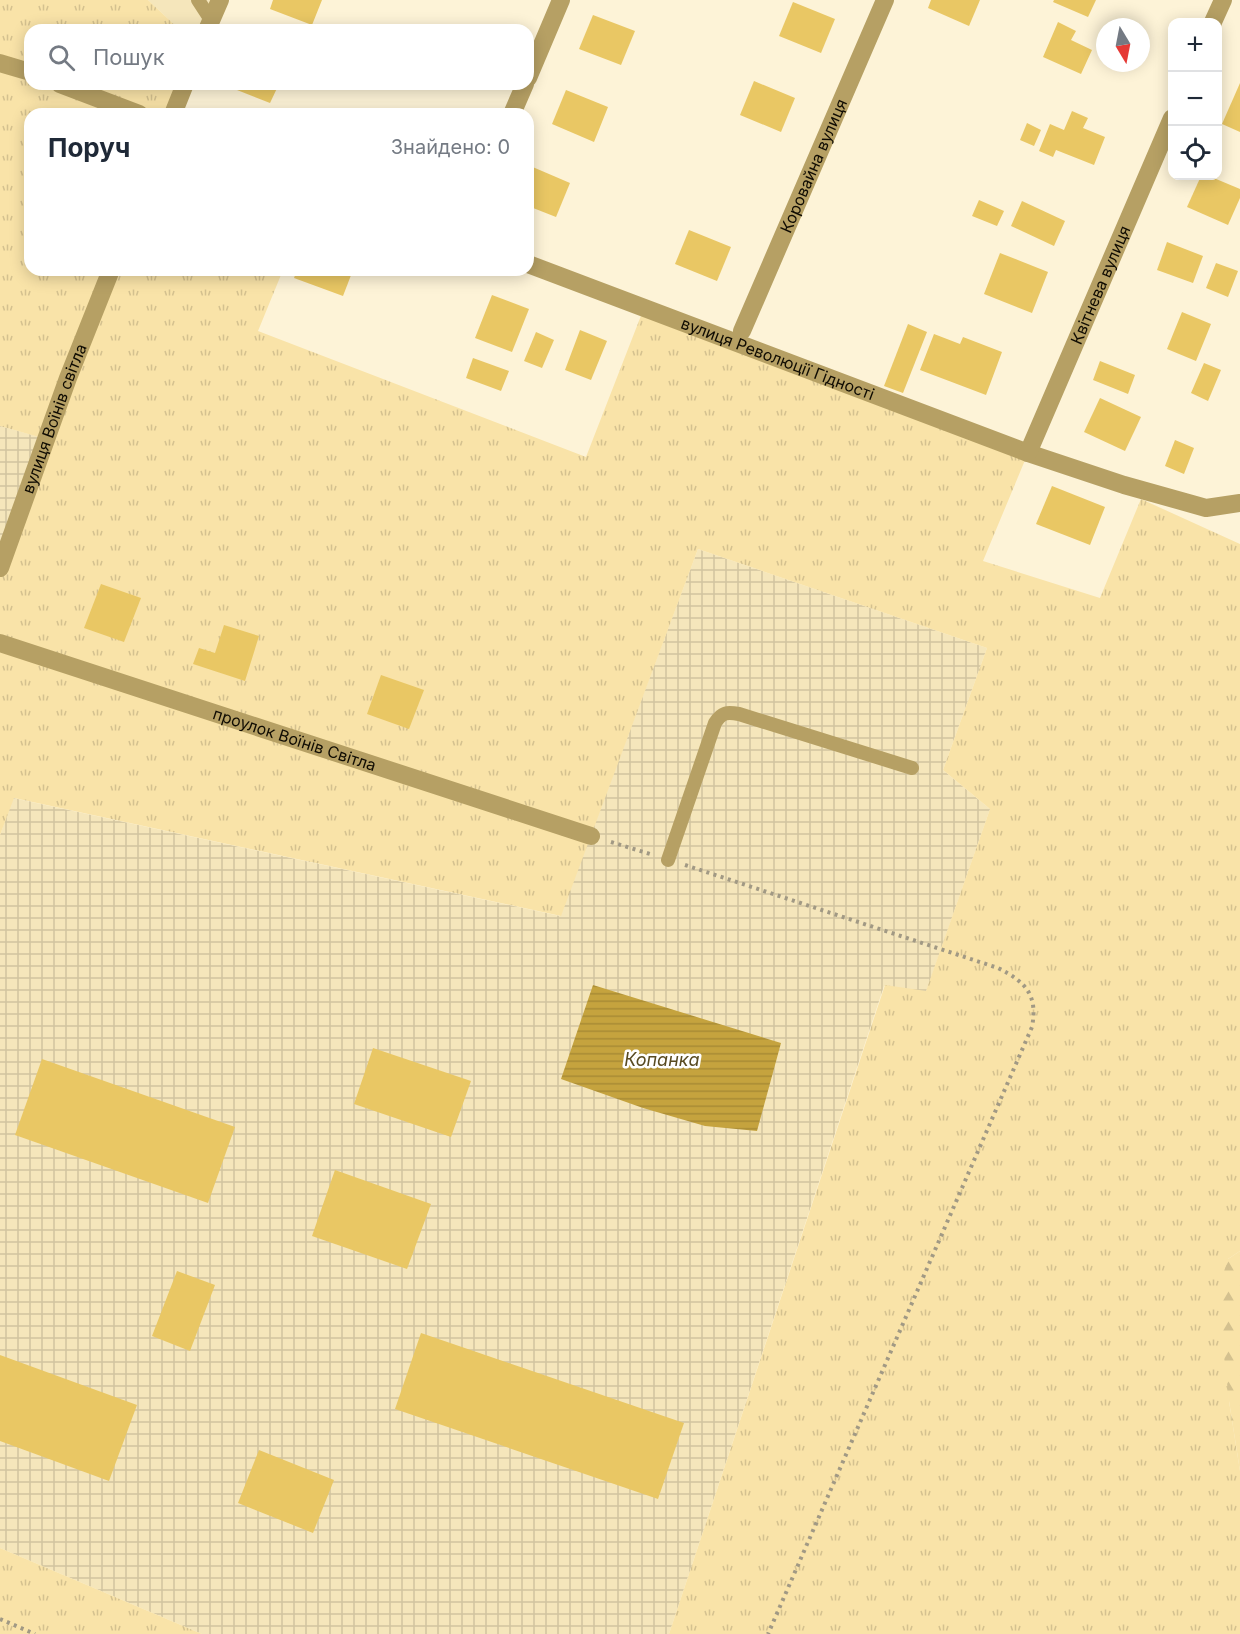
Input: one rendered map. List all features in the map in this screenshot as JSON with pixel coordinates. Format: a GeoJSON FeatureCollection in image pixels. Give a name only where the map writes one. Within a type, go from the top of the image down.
{"type":"FeatureCollection","features":[{"type":"Feature","properties":{"kind":"street"},"geometry":{"type":"LineString","coordinates":[[209,24],[220,0]]}},
{"type":"Feature","properties":{"kind":"street"},"geometry":{"type":"LineString","coordinates":[[534,64],[561,0]]}},
{"type":"Feature","properties":{"kind":"street","name":"Коровайна вулиця"},"geometry":{"type":"LineString","coordinates":[[742,331],[885,0]]}},
{"type":"Feature","properties":{"kind":"street"},"geometry":{"type":"LineString","coordinates":[[1215,18],[1223,0]]}},
{"type":"Feature","properties":{"kind":"street"},"geometry":{"type":"LineString","coordinates":[[0,63],[24,70]]}},
{"type":"Feature","properties":{"kind":"street"},"geometry":{"type":"LineString","coordinates":[[76,90],[123,108]]}},
{"type":"Feature","properties":{"kind":"street"},"geometry":{"type":"LineString","coordinates":[[175,108],[182,90]]}},
{"type":"Feature","properties":{"kind":"street"},"geometry":{"type":"LineString","coordinates":[[515,108],[522,90]]}},
{"type":"Feature","properties":{"kind":"street","name":"Квітнева вулиця"},"geometry":{"type":"LineString","coordinates":[[1028,453],[1170,126]]}},
{"type":"Feature","properties":{"kind":"street","name":"вулиця Революції Гідності"},"geometry":{"type":"LineString","coordinates":[[534,266],[1028,453],[1124,485],[1206,508],[1240,503]]}},
{"type":"Feature","properties":{"kind":"street","name":"вулиця Воїнів світла"},"geometry":{"type":"LineString","coordinates":[[0,568],[65,388],[109,276]]}},
{"type":"Feature","properties":{"kind":"street","name":"проулок Воїнів Світла"},"geometry":{"type":"LineString","coordinates":[[0,644],[591,836]]}},
{"type":"Feature","properties":{"kind":"lane"},"geometry":{"type":"LineString","coordinates":[[198,0],[209,24]]}},
{"type":"Feature","properties":{"kind":"lane"},"geometry":{"type":"LineString","coordinates":[[668,860],[715,723],[721,714],[728,712],[739,714],[912,768]]}},
{"type":"Feature","properties":{"kind":"path"},"geometry":{"type":"LineString","coordinates":[[591,836],[998,968],[1015,976],[1032,998],[1035,1013],[1032,1027],[768,1634]]}},
{"type":"Feature","properties":{"kind":"path"},"geometry":{"type":"LineString","coordinates":[[0,1619],[35,1634]]}},
{"type":"Feature","properties":{"kind":"shaded area"},"geometry":{"type":"Polygon","coordinates":[[[148,0],[220,0],[210,24],[174,24],[148,0]]]}},
{"type":"Feature","properties":{"kind":"shaded area"},"geometry":{"type":"Polygon","coordinates":[[[0,426],[47,439],[0,568],[0,426]]]}},
{"type":"Feature","properties":{"kind":"shaded area"},"geometry":{"type":"Polygon","coordinates":[[[698,549],[987,648],[943,770],[990,809],[926,992],[884,986],[669,1634],[202,1634],[0,1548],[0,835],[13,798],[560,916],[698,549]]]}},
{"type":"Feature","properties":{"kind":"green space"},"geometry":{"type":"Polygon","coordinates":[[[0,0],[148,0],[174,24],[24,24],[24,90],[184,90],[176,108],[24,108],[24,276],[281,276],[258,331],[586,457],[644,308],[1028,453],[983,561],[1100,598],[1141,499],[1240,544],[1240,1251],[1228,1259],[1229,1401],[1240,1471],[1240,1634],[669,1634],[885,985],[926,991],[990,809],[943,770],[987,648],[698,549],[561,916],[14,798],[0,835],[0,568],[46,439],[0,426],[0,0]]]}},
{"type":"Feature","properties":{"kind":"green space"},"geometry":{"type":"Polygon","coordinates":[[[1240,1251],[1240,1471],[1229,1401],[1217,1293],[1228,1259],[1240,1251]]]}},
{"type":"Feature","properties":{"kind":"green space"},"geometry":{"type":"Polygon","coordinates":[[[0,1548],[202,1634],[0,1634],[0,1548]]]}},
{"type":"Feature","properties":{"kind":"water","name":"Копанка"},"geometry":{"type":"Polygon","coordinates":[[[593,985],[781,1043],[757,1131],[705,1126],[643,1108],[561,1079],[593,985]]]}},
{"type":"Feature","properties":{"kind":"building"},"geometry":{"type":"Polygon","coordinates":[[[273,0],[322,0],[312,24],[270,9],[273,0]]]}},
{"type":"Feature","properties":{"kind":"building"},"geometry":{"type":"Polygon","coordinates":[[[931,0],[980,0],[969,26],[928,8],[931,0]]]}},
{"type":"Feature","properties":{"kind":"building"},"geometry":{"type":"Polygon","coordinates":[[[1054,0],[1096,0],[1088,17],[1053,2],[1054,0]]]}},
{"type":"Feature","properties":{"kind":"building"},"geometry":{"type":"Polygon","coordinates":[[[793,2],[835,19],[821,53],[779,36],[793,2]]]}},
{"type":"Feature","properties":{"kind":"building"},"geometry":{"type":"Polygon","coordinates":[[[593,15],[635,31],[621,65],[579,49],[593,15]]]}},
{"type":"Feature","properties":{"kind":"building"},"geometry":{"type":"Polygon","coordinates":[[[1058,22],[1076,31],[1071,40],[1092,50],[1081,74],[1043,57],[1058,22]]]}},
{"type":"Feature","properties":{"kind":"building"},"geometry":{"type":"Polygon","coordinates":[[[754,81],[795,98],[781,132],[740,115],[754,81]]]}},
{"type":"Feature","properties":{"kind":"building"},"geometry":{"type":"Polygon","coordinates":[[[1240,83],[1240,132],[1222,124],[1240,83]]]}},
{"type":"Feature","properties":{"kind":"building"},"geometry":{"type":"Polygon","coordinates":[[[237,90],[276,90],[270,103],[237,90]]]}},
{"type":"Feature","properties":{"kind":"building"},"geometry":{"type":"Polygon","coordinates":[[[566,90],[608,107],[594,142],[552,124],[566,90]]]}},
{"type":"Feature","properties":{"kind":"building"},"geometry":{"type":"Polygon","coordinates":[[[1072,111],[1088,118],[1083,128],[1105,137],[1094,165],[1056,150],[1053,157],[1039,151],[1050,124],[1064,130],[1072,111]]]}},
{"type":"Feature","properties":{"kind":"building"},"geometry":{"type":"Polygon","coordinates":[[[1027,123],[1041,130],[1034,146],[1020,140],[1027,123]]]}},
{"type":"Feature","properties":{"kind":"building"},"geometry":{"type":"Polygon","coordinates":[[[534,168],[570,183],[556,217],[534,208],[534,168]]]}},
{"type":"Feature","properties":{"kind":"building"},"geometry":{"type":"Polygon","coordinates":[[[1199,180],[1219,180],[1240,189],[1240,198],[1228,225],[1187,207],[1199,180]]]}},
{"type":"Feature","properties":{"kind":"building"},"geometry":{"type":"Polygon","coordinates":[[[979,200],[1004,211],[997,226],[972,216],[979,200]]]}},
{"type":"Feature","properties":{"kind":"building"},"geometry":{"type":"Polygon","coordinates":[[[1022,201],[1065,221],[1054,246],[1011,226],[1022,201]]]}},
{"type":"Feature","properties":{"kind":"building"},"geometry":{"type":"Polygon","coordinates":[[[689,230],[731,247],[717,281],[675,264],[689,230]]]}},
{"type":"Feature","properties":{"kind":"building"},"geometry":{"type":"Polygon","coordinates":[[[1167,242],[1203,256],[1193,283],[1157,270],[1167,242]]]}},
{"type":"Feature","properties":{"kind":"building"},"geometry":{"type":"Polygon","coordinates":[[[1000,253],[1048,272],[1032,313],[984,294],[1000,253]]]}},
{"type":"Feature","properties":{"kind":"building"},"geometry":{"type":"Polygon","coordinates":[[[1216,263],[1238,271],[1228,297],[1206,288],[1216,263]]]}},
{"type":"Feature","properties":{"kind":"building"},"geometry":{"type":"Polygon","coordinates":[[[295,276],[351,276],[343,296],[294,278],[295,276]]]}},
{"type":"Feature","properties":{"kind":"building"},"geometry":{"type":"Polygon","coordinates":[[[492,295],[529,309],[512,352],[475,338],[492,295]]]}},
{"type":"Feature","properties":{"kind":"building"},"geometry":{"type":"Polygon","coordinates":[[[1182,312],[1211,324],[1196,361],[1167,349],[1182,312]]]}},
{"type":"Feature","properties":{"kind":"building"},"geometry":{"type":"Polygon","coordinates":[[[908,324],[927,332],[903,393],[884,386],[908,324]]]}},
{"type":"Feature","properties":{"kind":"building"},"geometry":{"type":"Polygon","coordinates":[[[580,330],[607,341],[591,380],[565,370],[580,330]]]}},
{"type":"Feature","properties":{"kind":"building"},"geometry":{"type":"Polygon","coordinates":[[[536,332],[554,340],[542,368],[524,361],[536,332]]]}},
{"type":"Feature","properties":{"kind":"building"},"geometry":{"type":"Polygon","coordinates":[[[934,334],[960,344],[963,337],[1002,352],[986,395],[920,370],[934,334]]]}},
{"type":"Feature","properties":{"kind":"building"},"geometry":{"type":"Polygon","coordinates":[[[473,358],[509,371],[501,391],[466,378],[473,358]]]}},
{"type":"Feature","properties":{"kind":"building"},"geometry":{"type":"Polygon","coordinates":[[[1100,361],[1135,375],[1128,394],[1093,380],[1100,361]]]}},
{"type":"Feature","properties":{"kind":"building"},"geometry":{"type":"Polygon","coordinates":[[[1204,363],[1221,370],[1208,401],[1191,393],[1204,363]]]}},
{"type":"Feature","properties":{"kind":"building"},"geometry":{"type":"Polygon","coordinates":[[[1100,398],[1141,417],[1125,451],[1084,432],[1100,398]]]}},
{"type":"Feature","properties":{"kind":"building"},"geometry":{"type":"Polygon","coordinates":[[[1175,440],[1194,448],[1184,474],[1165,466],[1175,440]]]}},
{"type":"Feature","properties":{"kind":"building"},"geometry":{"type":"Polygon","coordinates":[[[1052,486],[1105,507],[1090,545],[1036,524],[1052,486]]]}},
{"type":"Feature","properties":{"kind":"building"},"geometry":{"type":"Polygon","coordinates":[[[101,584],[141,598],[124,642],[84,628],[101,584]]]}},
{"type":"Feature","properties":{"kind":"building"},"geometry":{"type":"Polygon","coordinates":[[[224,625],[259,636],[245,681],[193,664],[199,648],[215,653],[224,625]]]}},
{"type":"Feature","properties":{"kind":"building"},"geometry":{"type":"Polygon","coordinates":[[[381,675],[424,690],[409,729],[367,714],[381,675]]]}},
{"type":"Feature","properties":{"kind":"building"},"geometry":{"type":"Polygon","coordinates":[[[373,1048],[471,1081],[451,1137],[354,1104],[373,1048]]]}},
{"type":"Feature","properties":{"kind":"building"},"geometry":{"type":"Polygon","coordinates":[[[42,1059],[235,1127],[208,1203],[15,1135],[42,1059]]]}},
{"type":"Feature","properties":{"kind":"building"},"geometry":{"type":"Polygon","coordinates":[[[335,1170],[431,1204],[407,1269],[312,1236],[335,1170]]]}},
{"type":"Feature","properties":{"kind":"building"},"geometry":{"type":"Polygon","coordinates":[[[177,1271],[215,1285],[190,1351],[152,1336],[177,1271]]]}},
{"type":"Feature","properties":{"kind":"building"},"geometry":{"type":"Polygon","coordinates":[[[421,1333],[684,1423],[658,1499],[395,1409],[421,1333]]]}},
{"type":"Feature","properties":{"kind":"building"},"geometry":{"type":"Polygon","coordinates":[[[0,1355],[137,1405],[109,1481],[0,1441],[0,1355]]]}},
{"type":"Feature","properties":{"kind":"building"},"geometry":{"type":"Polygon","coordinates":[[[259,1450],[334,1480],[313,1533],[238,1503],[259,1450]]]}}]}
